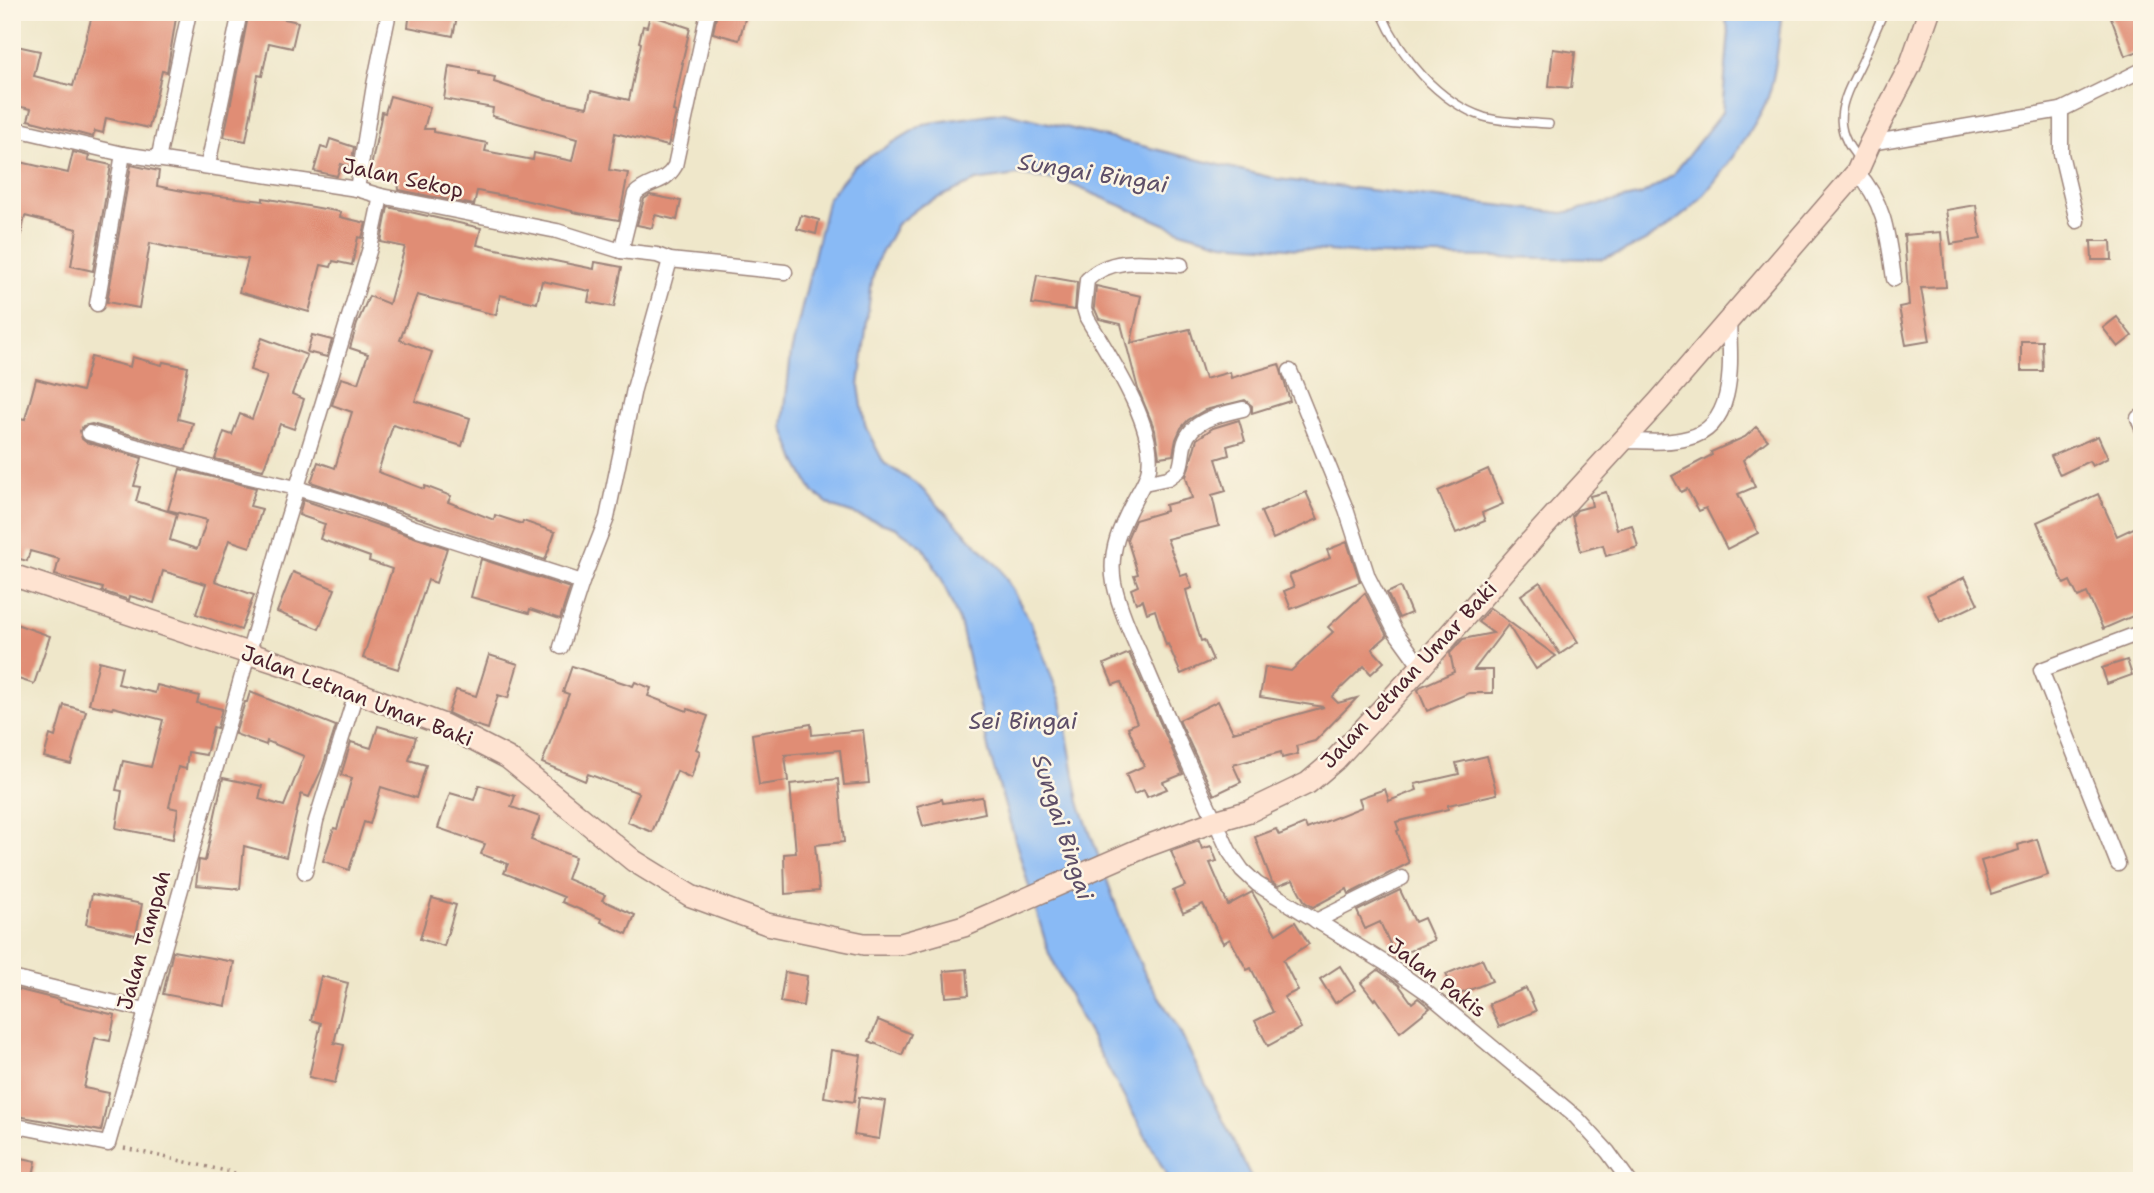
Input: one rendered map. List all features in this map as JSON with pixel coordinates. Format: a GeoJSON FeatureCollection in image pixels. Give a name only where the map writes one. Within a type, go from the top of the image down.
{"type":"FeatureCollection","features":[{"type":"Feature","properties":{"kind":"street"},"geometry":{"type":"LineString","coordinates":[[158,160],[189,12]]}},
{"type":"Feature","properties":{"kind":"street"},"geometry":{"type":"LineString","coordinates":[[208,165],[240,12]]}},
{"type":"Feature","properties":{"kind":"street"},"geometry":{"type":"LineString","coordinates":[[357,189],[389,12]]}},
{"type":"Feature","properties":{"kind":"street"},"geometry":{"type":"LineString","coordinates":[[621,251],[635,194],[640,188],[665,179],[675,166],[708,12]]}},
{"type":"Feature","properties":{"kind":"street","name":"Jalan Letnan Umar Baki"},"geometry":{"type":"LineString","coordinates":[[12,575],[284,665],[444,725],[508,758],[635,861],[691,896],[766,924],[864,944],[901,944],[964,926],[1146,846],[1250,811],[1308,783],[1335,760],[1729,320],[1863,159],[1910,66],[1929,12]]}},
{"type":"Feature","properties":{"kind":"street"},"geometry":{"type":"LineString","coordinates":[[1894,279],[1883,211],[1868,183],[1863,159],[2061,110],[2142,71]]}},
{"type":"Feature","properties":{"kind":"street"},"geometry":{"type":"LineString","coordinates":[[2061,110],[2061,154],[2077,222]]}},
{"type":"Feature","properties":{"kind":"street","name":"Jalan Sekop"},"geometry":{"type":"LineString","coordinates":[[12,128],[123,154],[357,189],[381,197],[557,231],[621,251],[657,255],[670,260],[785,272]]}},
{"type":"Feature","properties":{"kind":"street"},"geometry":{"type":"LineString","coordinates":[[97,304],[123,154]]}},
{"type":"Feature","properties":{"kind":"street","name":"Jalan Tampah"},"geometry":{"type":"LineString","coordinates":[[108,1144],[296,488],[370,248],[381,197]]}},
{"type":"Feature","properties":{"kind":"street"},"geometry":{"type":"LineString","coordinates":[[561,647],[607,518],[634,389],[670,260]]}},
{"type":"Feature","properties":{"kind":"street"},"geometry":{"type":"LineString","coordinates":[[1181,265],[1118,262],[1095,272],[1087,279],[1084,293],[1087,318],[1124,380],[1148,445],[1149,467],[1144,483],[1168,478],[1180,470],[1186,437],[1197,425],[1223,413],[1243,409]]}},
{"type":"Feature","properties":{"kind":"street"},"geometry":{"type":"LineString","coordinates":[[1622,441],[1665,442],[1689,438],[1709,428],[1719,416],[1726,397],[1730,360],[1729,320]]}},
{"type":"Feature","properties":{"kind":"street"},"geometry":{"type":"LineString","coordinates":[[1290,371],[1346,509],[1368,577],[1395,631],[1421,667]]}},
{"type":"Feature","properties":{"kind":"street"},"geometry":{"type":"LineString","coordinates":[[89,433],[216,469],[296,488],[582,582]]}},
{"type":"Feature","properties":{"kind":"street","name":"Jalan Pakis"},"geometry":{"type":"LineString","coordinates":[[1144,483],[1115,540],[1112,561],[1121,609],[1165,714],[1229,851],[1242,870],[1275,896],[1385,963],[1424,991],[1576,1116],[1629,1181]]}},
{"type":"Feature","properties":{"kind":"street"},"geometry":{"type":"LineString","coordinates":[[2118,864],[2041,670],[2142,632]]}},
{"type":"Feature","properties":{"kind":"street"},"geometry":{"type":"LineString","coordinates":[[305,872],[316,821],[356,693]]}},
{"type":"Feature","properties":{"kind":"street"},"geometry":{"type":"LineString","coordinates":[[1316,921],[1402,878]]}},
{"type":"Feature","properties":{"kind":"street"},"geometry":{"type":"LineString","coordinates":[[12,978],[145,1010]]}},
{"type":"Feature","properties":{"kind":"street"},"geometry":{"type":"LineString","coordinates":[[12,1125],[108,1144]]}},
{"type":"Feature","properties":{"kind":"lane"},"geometry":{"type":"LineString","coordinates":[[1381,12],[1391,35],[1426,78],[1454,104],[1486,118],[1549,124]]}},
{"type":"Feature","properties":{"kind":"lane"},"geometry":{"type":"LineString","coordinates":[[1863,159],[1850,149],[1843,136],[1842,103],[1884,12]]}},
{"type":"Feature","properties":{"kind":"path"},"geometry":{"type":"LineString","coordinates":[[108,1144],[235,1173]]}},
{"type":"Feature","properties":{"kind":"water","name":"Sei Bingai"},"geometry":{"type":"Polygon","coordinates":[[[1723,12],[1782,12],[1773,76],[1763,109],[1721,173],[1689,210],[1647,239],[1601,259],[1378,255],[1223,243],[1183,232],[1063,181],[1017,175],[976,181],[922,205],[897,224],[877,261],[859,386],[865,426],[884,463],[918,485],[1000,568],[1031,623],[1061,701],[1079,802],[1126,933],[1144,972],[1177,1026],[1253,1181],[1170,1181],[1080,1017],[1049,954],[989,752],[961,626],[942,580],[923,547],[896,528],[833,507],[813,492],[796,461],[783,426],[791,353],[828,198],[854,166],[924,124],[1004,112],[1277,179],[1563,213],[1641,195],[1672,176],[1722,112],[1729,31],[1723,12]]]}},
{"type":"Feature","properties":{"kind":"building"},"geometry":{"type":"Polygon","coordinates":[[[93,12],[177,12],[167,72],[162,71],[149,128],[106,118],[103,133],[95,131],[93,137],[28,120],[31,109],[12,105],[12,45],[40,51],[34,76],[73,86],[93,12]]]}},
{"type":"Feature","properties":{"kind":"building"},"geometry":{"type":"Polygon","coordinates":[[[249,12],[281,12],[280,18],[298,22],[292,48],[269,43],[262,76],[258,75],[246,141],[224,137],[249,12]]]}},
{"type":"Feature","properties":{"kind":"building"},"geometry":{"type":"Polygon","coordinates":[[[410,12],[458,12],[453,36],[408,27],[410,12]]]}},
{"type":"Feature","properties":{"kind":"building"},"geometry":{"type":"Polygon","coordinates":[[[717,12],[747,12],[739,40],[713,33],[717,12]]]}},
{"type":"Feature","properties":{"kind":"building"},"geometry":{"type":"Polygon","coordinates":[[[2109,12],[2137,12],[2142,26],[2142,50],[2125,56],[2109,12]]]}},
{"type":"Feature","properties":{"kind":"building"},"geometry":{"type":"Polygon","coordinates":[[[650,15],[690,28],[668,146],[615,133],[609,170],[628,173],[619,220],[477,191],[474,205],[399,190],[398,180],[370,172],[382,112],[385,113],[390,96],[430,107],[424,129],[434,129],[434,132],[487,143],[485,151],[533,160],[534,153],[572,161],[577,139],[492,116],[493,108],[444,99],[449,66],[479,71],[479,74],[495,77],[494,82],[546,99],[587,107],[591,91],[629,100],[641,43],[639,42],[643,26],[647,27],[650,15]]]}},
{"type":"Feature","properties":{"kind":"building"},"geometry":{"type":"Polygon","coordinates":[[[1553,49],[1575,52],[1571,88],[1549,86],[1553,49]]]}},
{"type":"Feature","properties":{"kind":"building"},"geometry":{"type":"Polygon","coordinates":[[[330,139],[354,147],[351,167],[341,164],[337,176],[314,171],[321,147],[327,149],[330,139]]]}},
{"type":"Feature","properties":{"kind":"building"},"geometry":{"type":"Polygon","coordinates":[[[73,152],[89,156],[88,160],[111,165],[93,271],[71,266],[77,229],[25,216],[19,246],[12,246],[12,160],[68,173],[73,152]]]}},
{"type":"Feature","properties":{"kind":"building"},"geometry":{"type":"Polygon","coordinates":[[[131,165],[159,171],[157,186],[263,201],[263,198],[341,212],[340,217],[366,223],[362,238],[358,237],[352,265],[333,261],[331,267],[321,265],[309,312],[239,292],[248,259],[150,243],[139,308],[107,302],[131,165]]]}},
{"type":"Feature","properties":{"kind":"building"},"geometry":{"type":"Polygon","coordinates":[[[650,195],[681,201],[677,220],[655,215],[652,228],[637,225],[644,199],[650,195]]]}},
{"type":"Feature","properties":{"kind":"building"},"geometry":{"type":"Polygon","coordinates":[[[1976,205],[1981,239],[1951,244],[1946,210],[1976,205]]]}},
{"type":"Feature","properties":{"kind":"building"},"geometry":{"type":"Polygon","coordinates":[[[388,207],[481,228],[477,245],[594,269],[595,262],[622,267],[614,307],[588,302],[590,291],[542,281],[537,303],[500,295],[496,315],[417,295],[400,340],[432,352],[415,401],[470,418],[462,446],[393,425],[378,472],[451,496],[448,502],[494,520],[495,515],[555,532],[545,560],[311,482],[318,462],[335,468],[352,412],[332,405],[341,378],[358,383],[368,354],[350,348],[357,324],[369,296],[389,304],[405,247],[381,242],[388,207]]]}},
{"type":"Feature","properties":{"kind":"building"},"geometry":{"type":"Polygon","coordinates":[[[801,215],[819,220],[816,234],[797,229],[801,215]]]}},
{"type":"Feature","properties":{"kind":"building"},"geometry":{"type":"Polygon","coordinates":[[[1941,232],[1946,287],[1921,288],[1930,341],[1906,345],[1899,307],[1909,305],[1904,235],[1941,232]]]}},
{"type":"Feature","properties":{"kind":"building"},"geometry":{"type":"Polygon","coordinates":[[[2091,241],[2111,241],[2112,260],[2092,260],[2091,241]]]}},
{"type":"Feature","properties":{"kind":"building"},"geometry":{"type":"Polygon","coordinates":[[[1037,275],[1077,282],[1075,310],[1032,304],[1037,275]]]}},
{"type":"Feature","properties":{"kind":"building"},"geometry":{"type":"Polygon","coordinates":[[[1096,286],[1141,296],[1131,343],[1190,329],[1205,379],[1230,372],[1231,378],[1279,364],[1290,401],[1252,413],[1252,406],[1245,400],[1205,410],[1188,420],[1181,428],[1173,455],[1159,457],[1155,430],[1138,389],[1121,324],[1099,319],[1094,307],[1096,286]]]}},
{"type":"Feature","properties":{"kind":"building"},"geometry":{"type":"Polygon","coordinates":[[[2117,317],[2132,336],[2118,347],[2103,328],[2117,317]]]}},
{"type":"Feature","properties":{"kind":"building"},"geometry":{"type":"Polygon","coordinates":[[[312,335],[332,340],[327,357],[307,352],[312,335]]]}},
{"type":"Feature","properties":{"kind":"building"},"geometry":{"type":"Polygon","coordinates":[[[262,338],[307,355],[292,394],[304,399],[294,429],[280,424],[263,470],[215,459],[224,432],[232,435],[240,414],[252,419],[267,376],[250,370],[262,338]]]}},
{"type":"Feature","properties":{"kind":"building"},"geometry":{"type":"Polygon","coordinates":[[[2021,341],[2042,341],[2043,371],[2021,371],[2021,341]]]}},
{"type":"Feature","properties":{"kind":"building"},"geometry":{"type":"Polygon","coordinates":[[[91,357],[130,367],[132,357],[162,365],[163,362],[188,367],[178,419],[193,423],[186,450],[92,424],[83,426],[80,431],[86,442],[142,458],[134,486],[140,487],[136,501],[177,514],[170,540],[197,549],[207,520],[168,510],[180,469],[256,488],[250,506],[262,509],[250,547],[229,540],[215,581],[254,595],[241,630],[196,614],[206,584],[163,571],[154,603],[130,596],[129,600],[102,591],[103,588],[55,575],[59,559],[30,551],[27,561],[13,557],[16,547],[12,546],[12,445],[19,418],[25,419],[36,379],[82,391],[91,357]]]}},
{"type":"Feature","properties":{"kind":"building"},"geometry":{"type":"Polygon","coordinates":[[[1239,420],[1245,441],[1227,446],[1229,455],[1216,459],[1226,491],[1212,495],[1219,526],[1167,539],[1181,576],[1187,574],[1192,588],[1186,590],[1201,641],[1204,640],[1213,660],[1181,674],[1168,644],[1166,645],[1155,610],[1147,613],[1143,600],[1136,603],[1131,589],[1138,586],[1134,575],[1138,574],[1127,539],[1135,520],[1166,511],[1165,505],[1192,498],[1186,477],[1197,439],[1213,428],[1239,420]]]}},
{"type":"Feature","properties":{"kind":"building"},"geometry":{"type":"Polygon","coordinates":[[[1756,427],[1768,440],[1743,460],[1755,487],[1738,494],[1758,533],[1727,549],[1706,508],[1699,511],[1687,489],[1681,492],[1672,476],[1712,455],[1711,452],[1745,437],[1756,427]]]}},
{"type":"Feature","properties":{"kind":"building"},"geometry":{"type":"Polygon","coordinates":[[[2098,436],[2108,458],[2092,466],[2089,461],[2060,475],[2051,456],[2098,436]]]}},
{"type":"Feature","properties":{"kind":"building"},"geometry":{"type":"Polygon","coordinates":[[[1488,469],[1503,504],[1482,513],[1485,521],[1456,533],[1438,491],[1488,469]]]}},
{"type":"Feature","properties":{"kind":"building"},"geometry":{"type":"Polygon","coordinates":[[[1306,492],[1318,519],[1273,539],[1261,512],[1306,492]]]}},
{"type":"Feature","properties":{"kind":"building"},"geometry":{"type":"Polygon","coordinates":[[[1606,492],[1617,529],[1632,525],[1638,547],[1606,556],[1603,545],[1581,551],[1572,516],[1577,510],[1592,506],[1590,496],[1606,492]]]}},
{"type":"Feature","properties":{"kind":"building"},"geometry":{"type":"Polygon","coordinates":[[[2098,494],[2117,536],[2142,524],[2142,612],[2103,629],[2087,593],[2078,597],[2070,581],[2064,584],[2037,522],[2098,494]]]}},
{"type":"Feature","properties":{"kind":"building"},"geometry":{"type":"Polygon","coordinates":[[[303,500],[447,548],[436,583],[428,580],[398,669],[363,658],[392,569],[369,561],[370,557],[320,539],[325,524],[299,515],[303,500]]]}},
{"type":"Feature","properties":{"kind":"building"},"geometry":{"type":"Polygon","coordinates":[[[1347,542],[1360,582],[1291,609],[1284,591],[1294,587],[1289,575],[1330,558],[1327,550],[1347,542]]]}},
{"type":"Feature","properties":{"kind":"building"},"geometry":{"type":"Polygon","coordinates":[[[481,559],[570,588],[560,619],[530,609],[529,613],[471,597],[481,559]]]}},
{"type":"Feature","properties":{"kind":"building"},"geometry":{"type":"Polygon","coordinates":[[[293,572],[335,589],[319,629],[277,612],[293,572]]]}},
{"type":"Feature","properties":{"kind":"building"},"geometry":{"type":"Polygon","coordinates":[[[1965,577],[1978,604],[1940,622],[1927,595],[1965,577]]]}},
{"type":"Feature","properties":{"kind":"building"},"geometry":{"type":"Polygon","coordinates":[[[1540,582],[1578,642],[1560,654],[1521,595],[1540,582]]]}},
{"type":"Feature","properties":{"kind":"building"},"geometry":{"type":"Polygon","coordinates":[[[1400,587],[1411,613],[1399,618],[1387,593],[1400,587]]]}},
{"type":"Feature","properties":{"kind":"building"},"geometry":{"type":"Polygon","coordinates":[[[1365,593],[1387,636],[1372,649],[1384,662],[1371,674],[1364,666],[1332,697],[1338,703],[1357,698],[1315,741],[1296,746],[1298,754],[1282,758],[1281,752],[1233,765],[1241,782],[1214,795],[1179,720],[1218,701],[1233,732],[1324,707],[1260,697],[1265,667],[1291,671],[1333,632],[1328,627],[1365,593]]]}},
{"type":"Feature","properties":{"kind":"building"},"geometry":{"type":"Polygon","coordinates":[[[1490,608],[1556,656],[1536,669],[1508,625],[1474,670],[1493,670],[1493,693],[1469,693],[1427,711],[1418,690],[1454,672],[1450,653],[1463,639],[1493,633],[1478,622],[1490,608]]]}},
{"type":"Feature","properties":{"kind":"building"},"geometry":{"type":"Polygon","coordinates":[[[16,624],[50,636],[34,684],[12,677],[12,635],[16,624]]]}},
{"type":"Feature","properties":{"kind":"building"},"geometry":{"type":"Polygon","coordinates":[[[1129,653],[1183,774],[1163,782],[1167,789],[1147,797],[1144,790],[1134,794],[1126,774],[1144,766],[1128,727],[1137,723],[1121,682],[1113,685],[1104,664],[1129,653]]]}},
{"type":"Feature","properties":{"kind":"building"},"geometry":{"type":"Polygon","coordinates":[[[489,655],[518,664],[508,698],[498,695],[488,729],[448,713],[456,690],[476,696],[489,655]]]}},
{"type":"Feature","properties":{"kind":"building"},"geometry":{"type":"Polygon","coordinates":[[[2127,660],[2132,675],[2107,684],[2102,668],[2127,660]]]}},
{"type":"Feature","properties":{"kind":"building"},"geometry":{"type":"Polygon","coordinates":[[[99,661],[122,667],[118,684],[155,693],[157,685],[199,696],[197,703],[222,709],[217,728],[213,727],[206,755],[188,752],[186,769],[178,767],[169,807],[178,809],[173,839],[116,828],[122,791],[116,790],[123,761],[151,767],[163,720],[113,707],[112,709],[89,704],[99,661]]]}},
{"type":"Feature","properties":{"kind":"building"},"geometry":{"type":"Polygon","coordinates":[[[572,666],[633,686],[635,682],[651,688],[648,696],[708,716],[696,749],[700,751],[691,778],[677,771],[652,832],[627,822],[639,793],[588,774],[585,781],[542,763],[569,694],[563,692],[572,666]]]}},
{"type":"Feature","properties":{"kind":"building"},"geometry":{"type":"Polygon","coordinates":[[[250,692],[336,726],[322,769],[309,797],[301,794],[286,857],[244,846],[240,889],[196,885],[199,860],[205,861],[223,778],[262,786],[259,799],[284,806],[304,756],[267,741],[266,745],[235,734],[250,692]]]}},
{"type":"Feature","properties":{"kind":"building"},"geometry":{"type":"Polygon","coordinates":[[[64,705],[86,711],[71,764],[44,757],[50,735],[55,737],[64,705]]]}},
{"type":"Feature","properties":{"kind":"building"},"geometry":{"type":"Polygon","coordinates":[[[811,724],[812,735],[863,730],[869,783],[844,785],[840,750],[785,755],[788,781],[759,785],[752,734],[811,724]]]}},
{"type":"Feature","properties":{"kind":"building"},"geometry":{"type":"Polygon","coordinates":[[[378,726],[416,737],[409,760],[426,765],[416,798],[381,787],[370,824],[364,822],[349,870],[323,861],[334,828],[337,829],[352,778],[341,775],[351,742],[371,748],[378,726]]]}},
{"type":"Feature","properties":{"kind":"building"},"geometry":{"type":"Polygon","coordinates":[[[1487,756],[1497,794],[1448,805],[1448,809],[1396,822],[1409,863],[1349,894],[1347,889],[1313,907],[1305,902],[1293,880],[1278,886],[1272,882],[1255,837],[1276,829],[1279,835],[1305,824],[1307,829],[1362,807],[1359,798],[1385,789],[1389,801],[1417,790],[1415,784],[1459,774],[1456,763],[1487,756]]]}},
{"type":"Feature","properties":{"kind":"building"},"geometry":{"type":"Polygon","coordinates":[[[838,779],[844,842],[815,845],[819,891],[785,894],[784,854],[796,853],[790,784],[838,779]]]}},
{"type":"Feature","properties":{"kind":"building"},"geometry":{"type":"Polygon","coordinates":[[[479,785],[515,796],[511,807],[540,817],[531,840],[575,857],[567,879],[605,895],[602,900],[635,915],[627,934],[601,922],[602,919],[562,902],[564,897],[504,873],[508,864],[481,854],[485,844],[438,828],[450,793],[474,800],[479,785]]]}},
{"type":"Feature","properties":{"kind":"building"},"geometry":{"type":"Polygon","coordinates":[[[982,797],[985,813],[923,826],[917,806],[942,799],[943,803],[982,797]]]}},
{"type":"Feature","properties":{"kind":"building"},"geometry":{"type":"Polygon","coordinates":[[[2037,839],[2048,875],[1991,894],[1981,861],[2019,850],[2018,845],[2037,839]]]}},
{"type":"Feature","properties":{"kind":"building"},"geometry":{"type":"Polygon","coordinates":[[[1199,841],[1202,849],[1211,846],[1217,861],[1210,863],[1228,905],[1252,892],[1276,934],[1295,922],[1309,944],[1283,960],[1298,990],[1284,997],[1301,1028],[1268,1046],[1255,1021],[1273,1012],[1251,968],[1247,970],[1230,939],[1223,943],[1203,904],[1183,913],[1173,891],[1185,886],[1171,851],[1199,841]]]}},
{"type":"Feature","properties":{"kind":"building"},"geometry":{"type":"Polygon","coordinates":[[[1400,890],[1415,922],[1424,918],[1434,940],[1396,957],[1380,922],[1365,929],[1357,911],[1400,890]]]}},
{"type":"Feature","properties":{"kind":"building"},"geometry":{"type":"Polygon","coordinates":[[[92,894],[142,904],[136,935],[86,924],[92,894]]]}},
{"type":"Feature","properties":{"kind":"building"},"geometry":{"type":"Polygon","coordinates":[[[432,898],[456,905],[444,946],[420,939],[432,898]]]}},
{"type":"Feature","properties":{"kind":"building"},"geometry":{"type":"Polygon","coordinates":[[[173,951],[234,962],[226,1006],[163,994],[173,951]]]}},
{"type":"Feature","properties":{"kind":"building"},"geometry":{"type":"Polygon","coordinates":[[[1482,959],[1492,981],[1455,996],[1446,974],[1482,959]]]}},
{"type":"Feature","properties":{"kind":"building"},"geometry":{"type":"Polygon","coordinates":[[[1340,966],[1355,990],[1335,1003],[1320,979],[1340,966]]]}},
{"type":"Feature","properties":{"kind":"building"},"geometry":{"type":"Polygon","coordinates":[[[967,969],[969,995],[946,997],[944,971],[967,969]]]}},
{"type":"Feature","properties":{"kind":"building"},"geometry":{"type":"Polygon","coordinates":[[[1378,970],[1399,985],[1412,1003],[1418,998],[1430,1008],[1400,1032],[1376,998],[1374,1000],[1361,983],[1378,970]]]}},
{"type":"Feature","properties":{"kind":"building"},"geometry":{"type":"Polygon","coordinates":[[[785,972],[807,976],[803,1006],[780,1002],[785,972]]]}},
{"type":"Feature","properties":{"kind":"building"},"geometry":{"type":"Polygon","coordinates":[[[321,976],[348,983],[334,1043],[344,1045],[335,1083],[309,1077],[321,1023],[311,1020],[321,976]]]}},
{"type":"Feature","properties":{"kind":"building"},"geometry":{"type":"Polygon","coordinates":[[[1526,988],[1536,1011],[1499,1027],[1489,1004],[1526,988]]]}},
{"type":"Feature","properties":{"kind":"building"},"geometry":{"type":"Polygon","coordinates":[[[16,989],[115,1015],[110,1041],[95,1038],[84,1088],[109,1093],[101,1131],[12,1115],[12,1021],[16,989]]]}},
{"type":"Feature","properties":{"kind":"building"},"geometry":{"type":"Polygon","coordinates":[[[878,1020],[911,1034],[902,1055],[869,1041],[878,1020]]]}},
{"type":"Feature","properties":{"kind":"building"},"geometry":{"type":"Polygon","coordinates":[[[831,1050],[861,1055],[854,1102],[824,1097],[831,1050]]]}},
{"type":"Feature","properties":{"kind":"building"},"geometry":{"type":"Polygon","coordinates":[[[859,1097],[885,1101],[879,1139],[854,1135],[859,1097]]]}},
{"type":"Feature","properties":{"kind":"building"},"geometry":{"type":"Polygon","coordinates":[[[12,1156],[36,1161],[32,1181],[12,1181],[12,1156]]]}},
{"type":"Feature","properties":{"kind":"water label","name":"Sungai Bingai"},"geometry":{"type":"Point","coordinates":[1093,173]}},
{"type":"Feature","properties":{"kind":"water label","name":"Sungai Bingai"},"geometry":{"type":"Point","coordinates":[1063,827]}}]}
